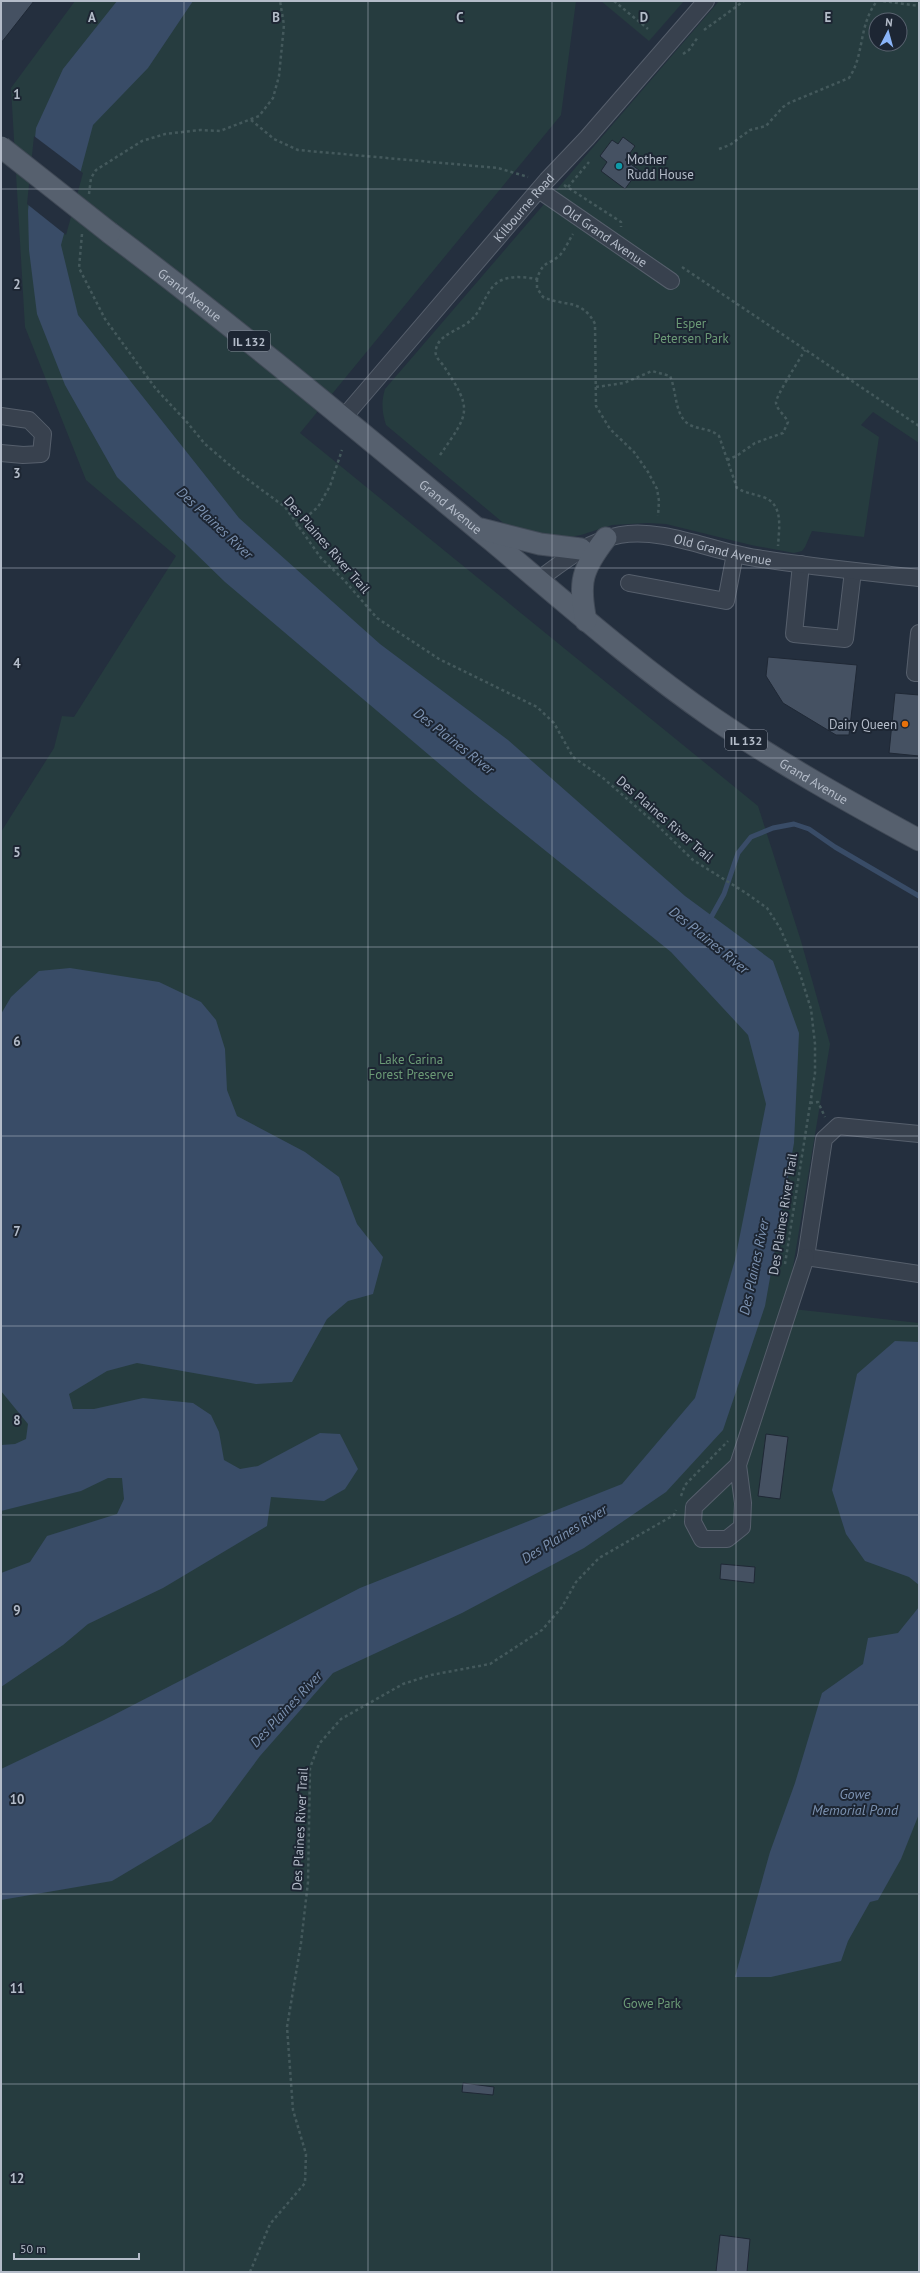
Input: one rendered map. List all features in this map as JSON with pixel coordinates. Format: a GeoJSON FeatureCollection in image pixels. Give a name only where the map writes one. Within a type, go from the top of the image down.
{"type":"FeatureCollection","features":[{"type":"Feature","properties":{"kind":"main road","name":"Grand Avenue"},"geometry":{"type":"LineString","coordinates":[[1,147],[344,417],[637,663],[714,719],[809,779],[919,840]]}},
{"type":"Feature","properties":{"kind":"main road"},"geometry":{"type":"LineString","coordinates":[[477,528],[540,544],[581,549]]}},
{"type":"Feature","properties":{"kind":"main road"},"geometry":{"type":"LineString","coordinates":[[586,621],[581,595],[584,574],[590,561],[606,538]]}},
{"type":"Feature","properties":{"kind":"street","name":"Kilbourne Road"},"geometry":{"type":"LineString","coordinates":[[344,417],[543,185],[587,138],[706,1]]}},
{"type":"Feature","properties":{"kind":"street","name":"Old Grand Avenue"},"geometry":{"type":"LineString","coordinates":[[543,185],[582,220],[671,281]]}},
{"type":"Feature","properties":{"kind":"street"},"geometry":{"type":"LineString","coordinates":[[1,416],[29,420],[43,434],[41,454],[23,456],[1,453]]}},
{"type":"Feature","properties":{"kind":"street","name":"Old Grand Avenue"},"geometry":{"type":"LineString","coordinates":[[538,580],[581,549],[606,538],[622,534],[650,534],[735,554],[853,571],[919,578]]}},
{"type":"Feature","properties":{"kind":"street"},"geometry":{"type":"LineString","coordinates":[[629,583],[726,601],[735,554]]}},
{"type":"Feature","properties":{"kind":"street"},"geometry":{"type":"LineString","coordinates":[[801,564],[794,634],[845,639],[853,571]]}},
{"type":"Feature","properties":{"kind":"street"},"geometry":{"type":"LineString","coordinates":[[919,633],[915,673],[919,673]]}},
{"type":"Feature","properties":{"kind":"street"},"geometry":{"type":"LineString","coordinates":[[738,1465],[694,1507],[693,1522],[702,1539],[727,1539],[742,1527],[744,1504],[738,1465],[806,1257],[824,1139],[838,1126],[919,1134]]}},
{"type":"Feature","properties":{"kind":"street"},"geometry":{"type":"LineString","coordinates":[[806,1257],[919,1274]]}},
{"type":"Feature","properties":{"kind":"path"},"geometry":{"type":"LineString","coordinates":[[91,178],[96,170],[142,141],[165,134],[200,130],[220,130],[259,116],[272,98],[279,76],[284,24],[280,1]]}},
{"type":"Feature","properties":{"kind":"path"},"geometry":{"type":"LineString","coordinates":[[614,1],[648,29]]}},
{"type":"Feature","properties":{"kind":"path"},"geometry":{"type":"LineString","coordinates":[[719,149],[730,145],[750,130],[766,126],[783,107],[789,103],[849,78],[858,60],[864,23],[877,1]]}},
{"type":"Feature","properties":{"kind":"path"},"geometry":{"type":"LineString","coordinates":[[884,1],[919,6]]}},
{"type":"Feature","properties":{"kind":"path"},"geometry":{"type":"LineString","coordinates":[[250,120],[274,139],[298,150],[498,168],[543,185],[560,182],[621,222],[620,226],[626,230]]}},
{"type":"Feature","properties":{"kind":"path"},"geometry":{"type":"LineString","coordinates":[[592,203],[560,255],[544,263],[540,268],[537,279],[537,288],[543,297],[576,305],[589,313],[595,324],[596,406],[610,429],[634,452],[657,489],[659,501],[658,516]]}},
{"type":"Feature","properties":{"kind":"path","name":"Des Plaines River Trail"},"geometry":{"type":"LineString","coordinates":[[80,253],[79,268],[104,319],[156,389],[186,421],[204,444],[238,473],[284,507],[296,526],[321,558],[344,580],[376,618],[439,658],[537,707],[554,723],[573,757],[603,778],[656,824],[693,860],[767,908],[780,928],[800,974],[811,1010],[815,1044],[815,1073],[784,1270]]}},
{"type":"Feature","properties":{"kind":"path"},"geometry":{"type":"LineString","coordinates":[[681,267],[919,426]]}},
{"type":"Feature","properties":{"kind":"path"},"geometry":{"type":"LineString","coordinates":[[440,455],[460,426],[466,412],[460,393],[436,356],[436,349],[440,340],[471,321],[478,312],[491,288],[499,281],[512,277],[537,279]]}},
{"type":"Feature","properties":{"kind":"path"},"geometry":{"type":"LineString","coordinates":[[727,460],[748,450],[755,443],[783,433],[788,422],[778,409],[776,397],[805,350]]}},
{"type":"Feature","properties":{"kind":"path"},"geometry":{"type":"LineString","coordinates":[[596,388],[624,383],[652,372],[670,376],[674,385],[678,410],[682,416],[690,424],[713,430],[719,436],[737,488],[743,492],[769,500],[776,505],[779,520],[777,548]]}},
{"type":"Feature","properties":{"kind":"path"},"geometry":{"type":"LineString","coordinates":[[296,526],[318,507],[330,486],[342,450]]}},
{"type":"Feature","properties":{"kind":"path"},"geometry":{"type":"LineString","coordinates":[[810,1103],[818,1102],[829,1125],[838,1126]]}},
{"type":"Feature","properties":{"kind":"path"},"geometry":{"type":"LineString","coordinates":[[680,1500],[685,1485],[730,1438]]}},
{"type":"Feature","properties":{"kind":"path","name":"Des Plaines River Trail"},"geometry":{"type":"LineString","coordinates":[[250,2272],[270,2224],[305,2183],[306,2154],[293,2110],[287,2027],[301,1943],[308,1882],[310,1768],[319,1744],[341,1718],[403,1684],[431,1675],[490,1664],[536,1634],[542,1630],[562,1607],[576,1582],[599,1558],[674,1515],[677,1508]]}},
{"type":"Feature","properties":{"kind":"green space","name":"Lake Carina Forest Preserve"},"geometry":{"type":"Polygon","coordinates":[[[75,1],[576,1],[561,115],[300,433],[758,806],[801,941],[830,1044],[790,1285],[784,1308],[919,1323],[919,2272],[1,2272],[1,832],[54,748],[62,716],[74,717],[176,556],[86,480],[25,327],[11,88],[75,1]]]}},
{"type":"Feature","properties":{"kind":"green space"},"geometry":{"type":"Polygon","coordinates":[[[601,1],[684,1],[649,41],[601,1]]]}},
{"type":"Feature","properties":{"kind":"green space","name":"Esper Petersen Park"},"geometry":{"type":"Polygon","coordinates":[[[719,1],[919,1],[919,443],[873,412],[861,425],[879,437],[864,537],[812,531],[802,551],[794,553],[751,545],[666,524],[647,523],[612,525],[581,535],[552,540],[507,526],[386,425],[382,407],[385,389],[719,1]]]}},
{"type":"Feature","properties":{"kind":"water","name":"Des Plaines River"},"geometry":{"type":"Polygon","coordinates":[[[117,1],[193,1],[148,68],[93,125],[61,245],[78,315],[239,518],[380,644],[508,740],[685,896],[773,961],[799,1033],[794,1143],[765,1306],[723,1430],[666,1492],[584,1548],[462,1613],[333,1673],[260,1756],[211,1822],[112,1881],[1,1900],[1,1769],[104,1720],[360,1588],[622,1484],[695,1398],[735,1260],[766,1104],[748,1035],[671,952],[475,794],[225,582],[117,477],[65,385],[37,314],[29,250],[28,211],[36,128],[63,69],[117,1]]]}},
{"type":"Feature","properties":{"kind":"water"},"geometry":{"type":"Polygon","coordinates":[[[70,968],[159,982],[201,1002],[216,1020],[225,1049],[227,1090],[237,1116],[305,1152],[339,1177],[357,1224],[383,1257],[373,1294],[348,1301],[327,1319],[292,1382],[256,1384],[137,1363],[107,1371],[69,1394],[73,1409],[94,1409],[143,1398],[193,1403],[211,1415],[219,1432],[224,1460],[240,1469],[258,1466],[320,1433],[340,1434],[358,1469],[345,1489],[324,1501],[271,1497],[267,1526],[163,1588],[88,1624],[63,1645],[1,1687],[1,1573],[30,1562],[47,1536],[117,1514],[124,1499],[122,1478],[108,1478],[81,1491],[1,1511],[1,1445],[15,1444],[26,1439],[28,1424],[1,1391],[1,1014],[11,997],[39,971],[70,968]]]}},
{"type":"Feature","properties":{"kind":"water"},"geometry":{"type":"Polygon","coordinates":[[[895,1341],[919,1342],[919,1585],[909,1577],[865,1561],[846,1534],[832,1490],[857,1374],[895,1341]]]}},
{"type":"Feature","properties":{"kind":"water","name":"Gowe Memorial Pond"},"geometry":{"type":"Polygon","coordinates":[[[919,1607],[919,1814],[901,1859],[878,1900],[870,1902],[848,1941],[841,1961],[771,1977],[735,1977],[770,1852],[795,1783],[822,1693],[863,1664],[868,1638],[898,1633],[919,1607]]]}},
{"type":"Feature","properties":{"kind":"pier"},"geometry":{"type":"Polygon","coordinates":[[[34,136],[83,173],[66,235],[27,204],[34,136]]]}},
{"type":"Feature","properties":{"kind":"building"},"geometry":{"type":"Polygon","coordinates":[[[1,1],[34,1],[1,43],[1,1]]]}},
{"type":"Feature","properties":{"kind":"building","name":"Mother Rudd House"},"geometry":{"type":"Polygon","coordinates":[[[623,137],[635,146],[625,160],[639,170],[625,189],[601,171],[607,162],[600,156],[612,140],[618,144],[623,137]]]}},
{"type":"Feature","properties":{"kind":"building"},"geometry":{"type":"Polygon","coordinates":[[[768,657],[857,665],[849,735],[836,735],[783,703],[766,676],[768,657]]]}},
{"type":"Feature","properties":{"kind":"building","name":"Dairy Queen"},"geometry":{"type":"Polygon","coordinates":[[[895,693],[919,695],[919,756],[889,753],[895,693]]]}},
{"type":"Feature","properties":{"kind":"building"},"geometry":{"type":"Polygon","coordinates":[[[766,1434],[788,1437],[780,1499],[758,1496],[766,1434]]]}},
{"type":"Feature","properties":{"kind":"building"},"geometry":{"type":"Polygon","coordinates":[[[721,1564],[755,1567],[754,1583],[720,1579],[721,1564]]]}},
{"type":"Feature","properties":{"kind":"building"},"geometry":{"type":"Polygon","coordinates":[[[463,2083],[494,2087],[493,2095],[462,2092],[463,2083]]]}},
{"type":"Feature","properties":{"kind":"building"},"geometry":{"type":"Polygon","coordinates":[[[720,2235],[750,2239],[747,2272],[716,2272],[720,2235]]]}},
{"type":"Feature","properties":{"kind":"waterway","name":"Des Plaines River"},"geometry":{"type":"LineString","coordinates":[[709,921],[724,894],[738,853],[751,837],[773,828],[794,824],[809,829],[835,847],[919,896]]}},
{"type":"Feature","properties":{"kind":"place","name":"Mother Rudd House"},"geometry":{"type":"Point","coordinates":[619,166]}},
{"type":"Feature","properties":{"kind":"place","name":"Dairy Queen"},"geometry":{"type":"Point","coordinates":[905,724]}},
{"type":"Feature","properties":{"kind":"park label","name":"Gowe Park"},"geometry":{"type":"Point","coordinates":[652,2003]}}]}
